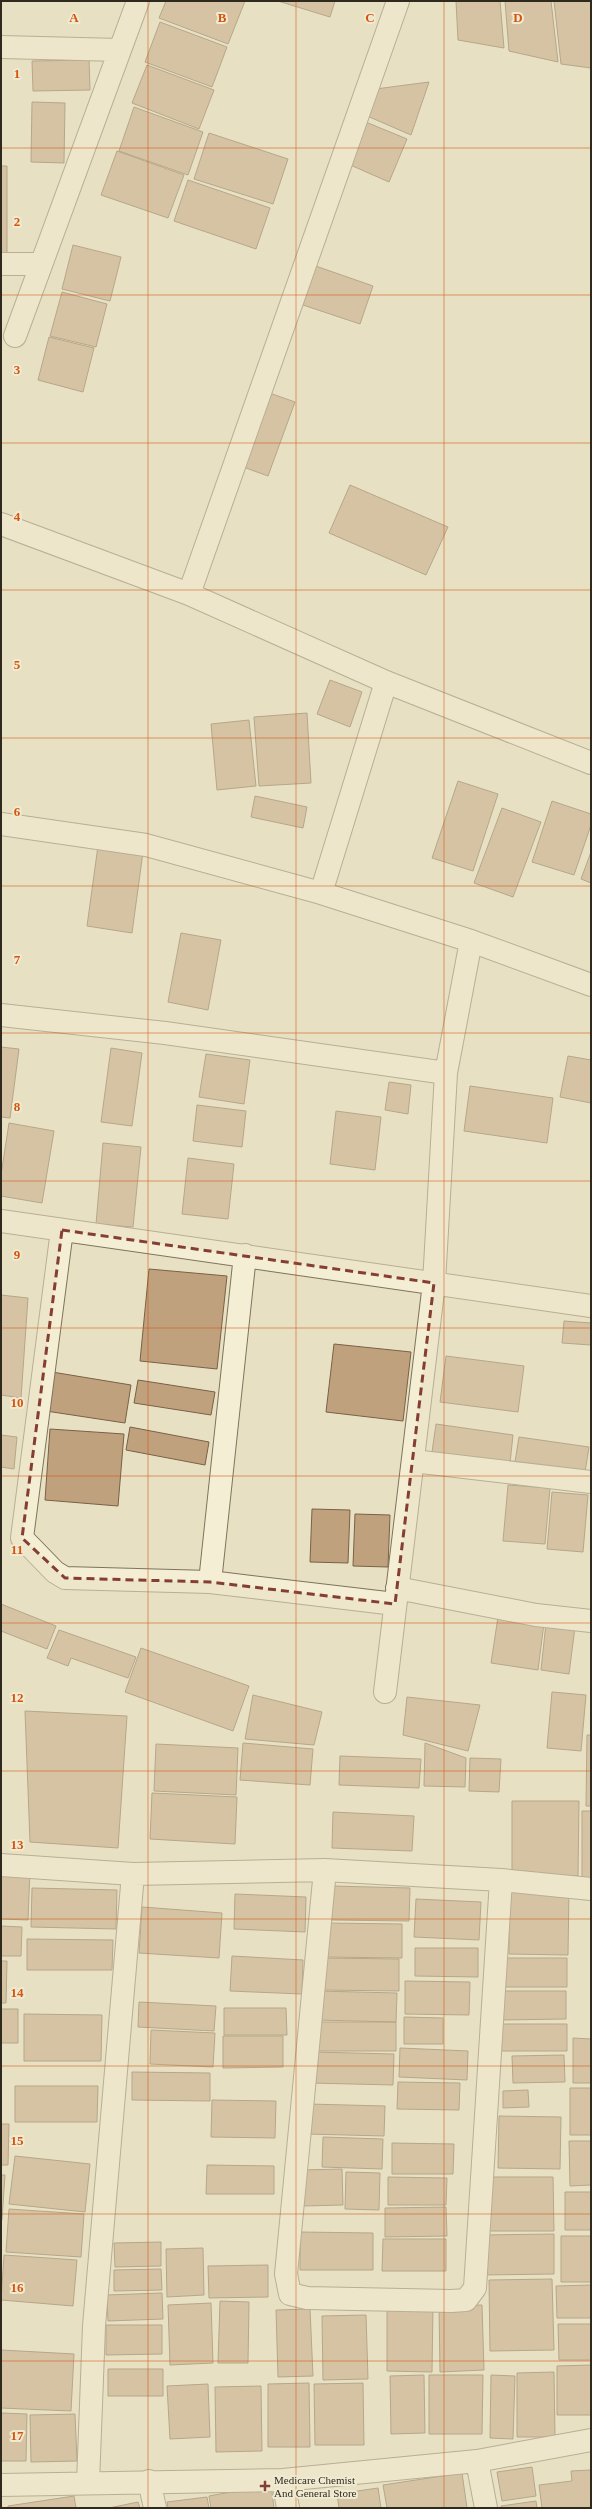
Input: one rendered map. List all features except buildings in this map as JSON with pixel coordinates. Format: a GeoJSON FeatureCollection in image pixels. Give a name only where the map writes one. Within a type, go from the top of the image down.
{"type":"FeatureCollection","features":[{"type":"Feature","properties":{"kind":"street"},"geometry":{"type":"LineString","coordinates":[[15,336],[138,1]]}},
{"type":"Feature","properties":{"kind":"street"},"geometry":{"type":"LineString","coordinates":[[189,594],[398,1]]}},
{"type":"Feature","properties":{"kind":"street"},"geometry":{"type":"LineString","coordinates":[[1,47],[120,50]]}},
{"type":"Feature","properties":{"kind":"street"},"geometry":{"type":"LineString","coordinates":[[1,264],[42,264]]}},
{"type":"Feature","properties":{"kind":"street"},"geometry":{"type":"LineString","coordinates":[[1,524],[189,594],[386,682],[591,763]]}},
{"type":"Feature","properties":{"kind":"street"},"geometry":{"type":"LineString","coordinates":[[321,893],[386,682]]}},
{"type":"Feature","properties":{"kind":"street"},"geometry":{"type":"LineString","coordinates":[[1,824],[146,845],[321,893],[471,941],[591,985]]}},
{"type":"Feature","properties":{"kind":"street"},"geometry":{"type":"LineString","coordinates":[[385,1692],[434,1283],[446,1073],[471,941]]}},
{"type":"Feature","properties":{"kind":"street"},"geometry":{"type":"LineString","coordinates":[[1,1015],[165,1033],[446,1073]]}},
{"type":"Feature","properties":{"kind":"street"},"geometry":{"type":"LineString","coordinates":[[1,1221],[245,1254],[591,1306]]}},
{"type":"Feature","properties":{"kind":"street"},"geometry":{"type":"LineString","coordinates":[[62,1230],[22,1538],[55,1572],[65,1578],[210,1582],[396,1596],[591,1622]]}},
{"type":"Feature","properties":{"kind":"street"},"geometry":{"type":"LineString","coordinates":[[210,1582],[245,1254]]}},
{"type":"Feature","properties":{"kind":"street"},"geometry":{"type":"LineString","coordinates":[[413,1461],[591,1482]]}},
{"type":"Feature","properties":{"kind":"street"},"geometry":{"type":"LineString","coordinates":[[1,1865],[133,1874],[325,1870],[501,1880],[591,1889]]}},
{"type":"Feature","properties":{"kind":"street"},"geometry":{"type":"LineString","coordinates":[[325,1870],[286,2274],[290,2294],[307,2298],[450,2301],[466,2300],[475,2288],[501,1880]]}},
{"type":"Feature","properties":{"kind":"street"},"geometry":{"type":"LineString","coordinates":[[88,2483],[94,2326],[133,1874]]}},
{"type":"Feature","properties":{"kind":"street"},"geometry":{"type":"LineString","coordinates":[[1,2485],[149,2481],[283,2480],[477,2461],[591,2440]]}},
{"type":"Feature","properties":{"kind":"street"},"geometry":{"type":"LineString","coordinates":[[477,2461],[486,2508]]}},
{"type":"Feature","properties":{"kind":"street"},"geometry":{"type":"LineString","coordinates":[[283,2480],[288,2508]]}},
{"type":"Feature","properties":{"kind":"street"},"geometry":{"type":"LineString","coordinates":[[149,2481],[155,2508]]}},
{"type":"Feature","properties":{"kind":"highlighted area"},"geometry":{"type":"Polygon","coordinates":[[[62,1230],[434,1283],[395,1604],[210,1582],[65,1578],[22,1538],[62,1230]]]}},
{"type":"Feature","properties":{"kind":"place","name":"Medicare Chemist And General Store"},"geometry":{"type":"Point","coordinates":[265,2486]}}]}
